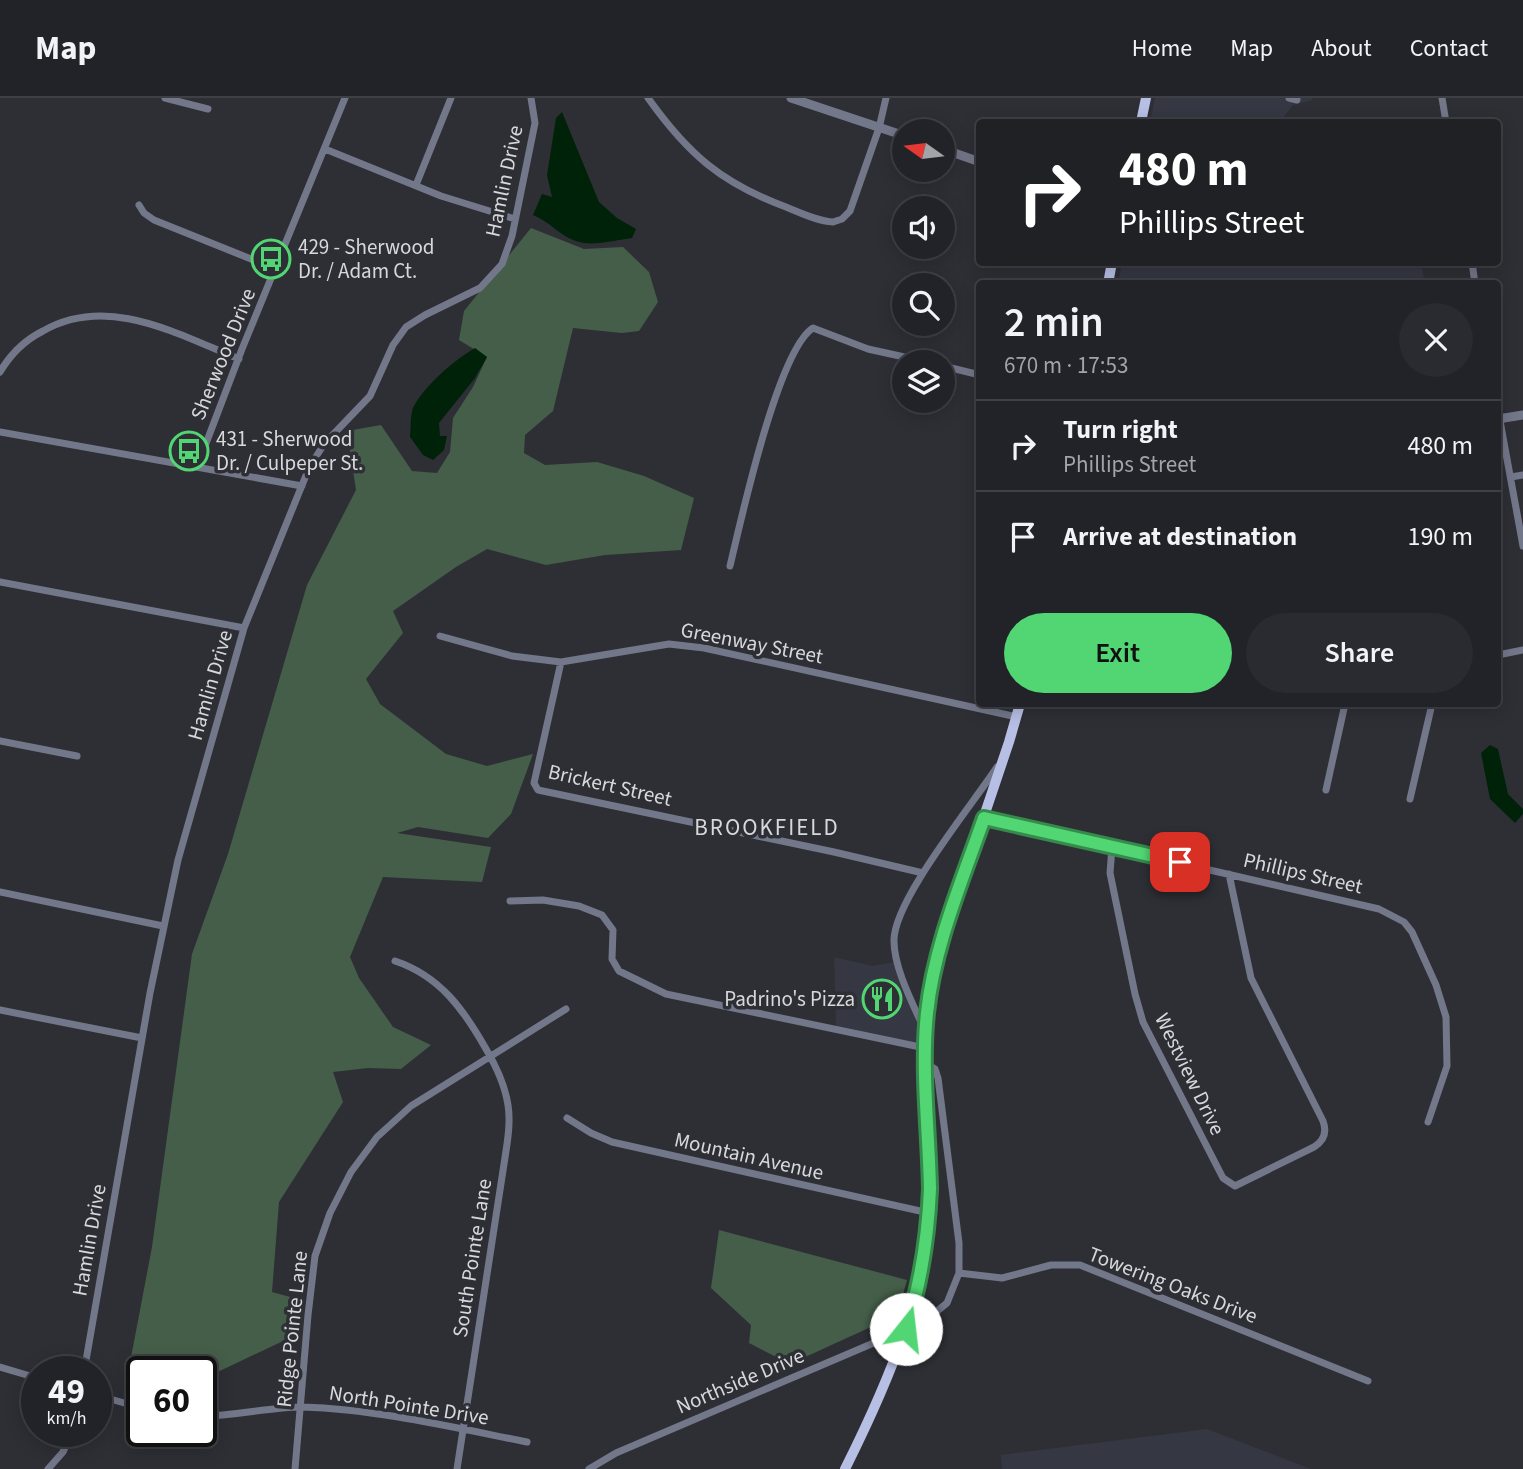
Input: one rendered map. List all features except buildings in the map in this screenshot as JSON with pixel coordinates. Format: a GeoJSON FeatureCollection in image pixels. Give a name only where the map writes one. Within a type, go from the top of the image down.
{"type":"FeatureCollection","features":[{"type":"Feature","properties":{"kind":"main road"},"geometry":{"type":"LineString","coordinates":[[1142,119],[1146,98]]}},
{"type":"Feature","properties":{"kind":"main road"},"geometry":{"type":"LineString","coordinates":[[845,1469],[888,1376],[906,1329],[922,1270],[930,1189],[925,1031],[935,964],[1019,707]]}},
{"type":"Feature","properties":{"kind":"street"},"geometry":{"type":"LineString","coordinates":[[165,98],[208,108]]}},
{"type":"Feature","properties":{"kind":"street","name":"Sherwood Drive"},"geometry":{"type":"LineString","coordinates":[[197,467],[345,98]]}},
{"type":"Feature","properties":{"kind":"street"},"geometry":{"type":"LineString","coordinates":[[416,185],[451,98]]}},
{"type":"Feature","properties":{"kind":"street","name":"Hamlin Drive"},"geometry":{"type":"LineString","coordinates":[[87,1356],[163,926],[178,860],[244,628],[302,486],[324,444],[370,396],[393,345],[406,327],[480,288],[496,273],[507,253],[535,123],[531,98]]}},
{"type":"Feature","properties":{"kind":"street"},"geometry":{"type":"LineString","coordinates":[[648,98],[685,144],[718,174],[761,198],[827,221],[842,219],[850,211],[879,128],[886,98]]}},
{"type":"Feature","properties":{"kind":"street"},"geometry":{"type":"LineString","coordinates":[[791,98],[892,132]]}},
{"type":"Feature","properties":{"kind":"street"},"geometry":{"type":"LineString","coordinates":[[1441,98],[1445,119]]}},
{"type":"Feature","properties":{"kind":"street"},"geometry":{"type":"LineString","coordinates":[[324,149],[467,205],[515,219]]}},
{"type":"Feature","properties":{"kind":"street"},"geometry":{"type":"LineString","coordinates":[[956,154],[976,161]]}},
{"type":"Feature","properties":{"kind":"street"},"geometry":{"type":"LineString","coordinates":[[139,205],[144,213],[154,220],[276,269]]}},
{"type":"Feature","properties":{"kind":"street"},"geometry":{"type":"LineString","coordinates":[[0,372],[19,348],[38,333],[64,321],[89,315],[129,318],[239,359]]}},
{"type":"Feature","properties":{"kind":"street"},"geometry":{"type":"LineString","coordinates":[[730,566],[758,454],[776,399],[800,341],[806,333],[813,328],[867,349],[892,354]]}},
{"type":"Feature","properties":{"kind":"street"},"geometry":{"type":"LineString","coordinates":[[955,369],[976,374]]}},
{"type":"Feature","properties":{"kind":"street"},"geometry":{"type":"LineString","coordinates":[[1501,416],[1523,415]]}},
{"type":"Feature","properties":{"kind":"street"},"geometry":{"type":"LineString","coordinates":[[1501,426],[1523,546]]}},
{"type":"Feature","properties":{"kind":"street"},"geometry":{"type":"LineString","coordinates":[[0,432],[302,486]]}},
{"type":"Feature","properties":{"kind":"street"},"geometry":{"type":"LineString","coordinates":[[1511,477],[1523,475]]}},
{"type":"Feature","properties":{"kind":"street"},"geometry":{"type":"LineString","coordinates":[[0,582],[244,628]]}},
{"type":"Feature","properties":{"kind":"street","name":"Greenway Street"},"geometry":{"type":"LineString","coordinates":[[440,636],[512,656],[561,662],[669,644],[704,648],[1017,717]]}},
{"type":"Feature","properties":{"kind":"street"},"geometry":{"type":"LineString","coordinates":[[1501,654],[1523,650]]}},
{"type":"Feature","properties":{"kind":"street","name":"Brickert Street"},"geometry":{"type":"LineString","coordinates":[[561,662],[534,783],[538,790],[923,873]]}},
{"type":"Feature","properties":{"kind":"street"},"geometry":{"type":"LineString","coordinates":[[1326,790],[1344,707]]}},
{"type":"Feature","properties":{"kind":"street"},"geometry":{"type":"LineString","coordinates":[[1410,799],[1431,707]]}},
{"type":"Feature","properties":{"kind":"street"},"geometry":{"type":"LineString","coordinates":[[0,741],[77,755]]}},
{"type":"Feature","properties":{"kind":"street"},"geometry":{"type":"LineString","coordinates":[[925,1031],[903,976],[894,941],[900,913],[923,873],[998,766],[1009,742]]}},
{"type":"Feature","properties":{"kind":"street","name":"Phillips Street"},"geometry":{"type":"LineString","coordinates":[[984,818],[1379,909],[1404,922],[1416,940],[1436,985],[1446,1017],[1447,1066],[1428,1122]]}},
{"type":"Feature","properties":{"kind":"street","name":"Westview Drive"},"geometry":{"type":"LineString","coordinates":[[1112,847],[1110,873],[1143,1022],[1223,1178],[1230,1185],[1241,1185],[1307,1151],[1322,1140],[1325,1130],[1324,1121],[1251,978],[1229,874]]}},
{"type":"Feature","properties":{"kind":"street"},"geometry":{"type":"LineString","coordinates":[[0,892],[163,926]]}},
{"type":"Feature","properties":{"kind":"street"},"geometry":{"type":"LineString","coordinates":[[510,901],[543,900],[579,906],[602,915],[613,930],[612,959],[620,971],[666,993],[925,1048]]}},
{"type":"Feature","properties":{"kind":"street","name":"South Pointe Lane"},"geometry":{"type":"LineString","coordinates":[[395,961],[425,975],[463,1010],[490,1056],[507,1101],[509,1128],[457,1469]]}},
{"type":"Feature","properties":{"kind":"street","name":"Ridge Pointe Lane"},"geometry":{"type":"LineString","coordinates":[[295,1469],[312,1276],[321,1237],[340,1192],[365,1152],[393,1121],[431,1092],[566,1009]]}},
{"type":"Feature","properties":{"kind":"street"},"geometry":{"type":"LineString","coordinates":[[0,1010],[142,1038]]}},
{"type":"Feature","properties":{"kind":"street"},"geometry":{"type":"LineString","coordinates":[[926,1064],[935,1069],[938,1078],[959,1243],[959,1273]]}},
{"type":"Feature","properties":{"kind":"street","name":"Mountain Avenue"},"geometry":{"type":"LineString","coordinates":[[567,1118],[611,1142],[929,1213]]}},
{"type":"Feature","properties":{"kind":"street","name":"Towering Oaks Drive"},"geometry":{"type":"LineString","coordinates":[[959,1273],[1002,1278],[1051,1265],[1080,1265],[1368,1381]]}},
{"type":"Feature","properties":{"kind":"street","name":"Northside Drive"},"geometry":{"type":"LineString","coordinates":[[589,1469],[616,1453],[930,1317],[947,1303],[959,1273]]}},
{"type":"Feature","properties":{"kind":"street"},"geometry":{"type":"LineString","coordinates":[[0,1367],[21,1373]]}},
{"type":"Feature","properties":{"kind":"street","name":"North Pointe Drive"},"geometry":{"type":"LineString","coordinates":[[217,1415],[301,1407],[339,1410],[527,1442]]}},
{"type":"Feature","properties":{"kind":"street"},"geometry":{"type":"LineString","coordinates":[[48,1469],[65,1447]]}},
{"type":"Feature","properties":{"kind":"shaded area"},"geometry":{"type":"Polygon","coordinates":[[[1155,98],[1313,98],[1293,105],[1282,119],[1151,119],[1155,98]]]}},
{"type":"Feature","properties":{"kind":"shaded area"},"geometry":{"type":"Polygon","coordinates":[[[562,112],[599,202],[617,218],[636,229],[632,238],[582,243],[570,239],[533,215],[542,194],[552,197],[547,175],[556,118],[562,112]]]}},
{"type":"Feature","properties":{"kind":"shaded area"},"geometry":{"type":"Polygon","coordinates":[[[531,228],[584,249],[623,247],[649,272],[658,302],[639,331],[622,333],[573,328],[553,411],[525,435],[524,453],[545,465],[597,462],[644,476],[694,498],[681,550],[605,555],[546,565],[487,549],[393,611],[403,633],[366,679],[380,704],[446,754],[487,766],[533,754],[511,814],[488,838],[418,827],[397,833],[491,847],[482,882],[383,877],[350,957],[359,978],[393,1027],[431,1045],[401,1069],[368,1068],[333,1072],[343,1102],[279,1202],[272,1292],[301,1300],[298,1334],[217,1372],[217,1356],[131,1356],[152,1247],[192,954],[228,854],[307,585],[356,490],[347,431],[381,425],[412,471],[437,473],[450,452],[453,418],[473,387],[487,357],[459,340],[464,311],[531,228]]]}},
{"type":"Feature","properties":{"kind":"shaded area"},"geometry":{"type":"Polygon","coordinates":[[[1121,266],[1422,266],[1424,280],[1119,280],[1121,266]]]}},
{"type":"Feature","properties":{"kind":"shaded area"},"geometry":{"type":"Polygon","coordinates":[[[475,348],[487,357],[475,378],[439,423],[440,436],[447,436],[444,450],[433,460],[423,455],[410,437],[413,408],[424,391],[440,375],[475,348]]]}},
{"type":"Feature","properties":{"kind":"shaded area"},"geometry":{"type":"Polygon","coordinates":[[[1490,745],[1498,749],[1508,794],[1523,809],[1523,814],[1515,823],[1490,799],[1481,753],[1490,745]]]}},
{"type":"Feature","properties":{"kind":"shaded area"},"geometry":{"type":"Polygon","coordinates":[[[834,957],[872,966],[895,962],[917,1021],[920,1039],[918,1042],[836,1027],[834,957]]]}},
{"type":"Feature","properties":{"kind":"shaded area"},"geometry":{"type":"Polygon","coordinates":[[[719,1230],[907,1280],[897,1315],[790,1364],[749,1343],[751,1325],[711,1288],[719,1230]]]}},
{"type":"Feature","properties":{"kind":"shaded area"},"geometry":{"type":"Polygon","coordinates":[[[1207,1429],[1311,1469],[1002,1469],[1001,1455],[1207,1429]]]}},
{"type":"Feature","properties":{"kind":"place","name":"429 - Sherwood Dr. / Adam Ct."},"geometry":{"type":"Point","coordinates":[271,259]}},
{"type":"Feature","properties":{"kind":"place","name":"431 - Sherwood Dr. / Culpeper St."},"geometry":{"type":"Point","coordinates":[189,451]}},
{"type":"Feature","properties":{"kind":"place","name":"Padrino's Pizza"},"geometry":{"type":"Point","coordinates":[882,999]}},
{"type":"Feature","properties":{"kind":"district","name":"BROOKFIELD"},"geometry":{"type":"Point","coordinates":[767,827]}},
{"type":"Feature","properties":{"kind":"route"},"geometry":{"type":"LineString","coordinates":[[906,1329],[918,1288],[929,1213],[925,1048],[927,1011],[940,947],[984,818],[1180,862]]}}]}
